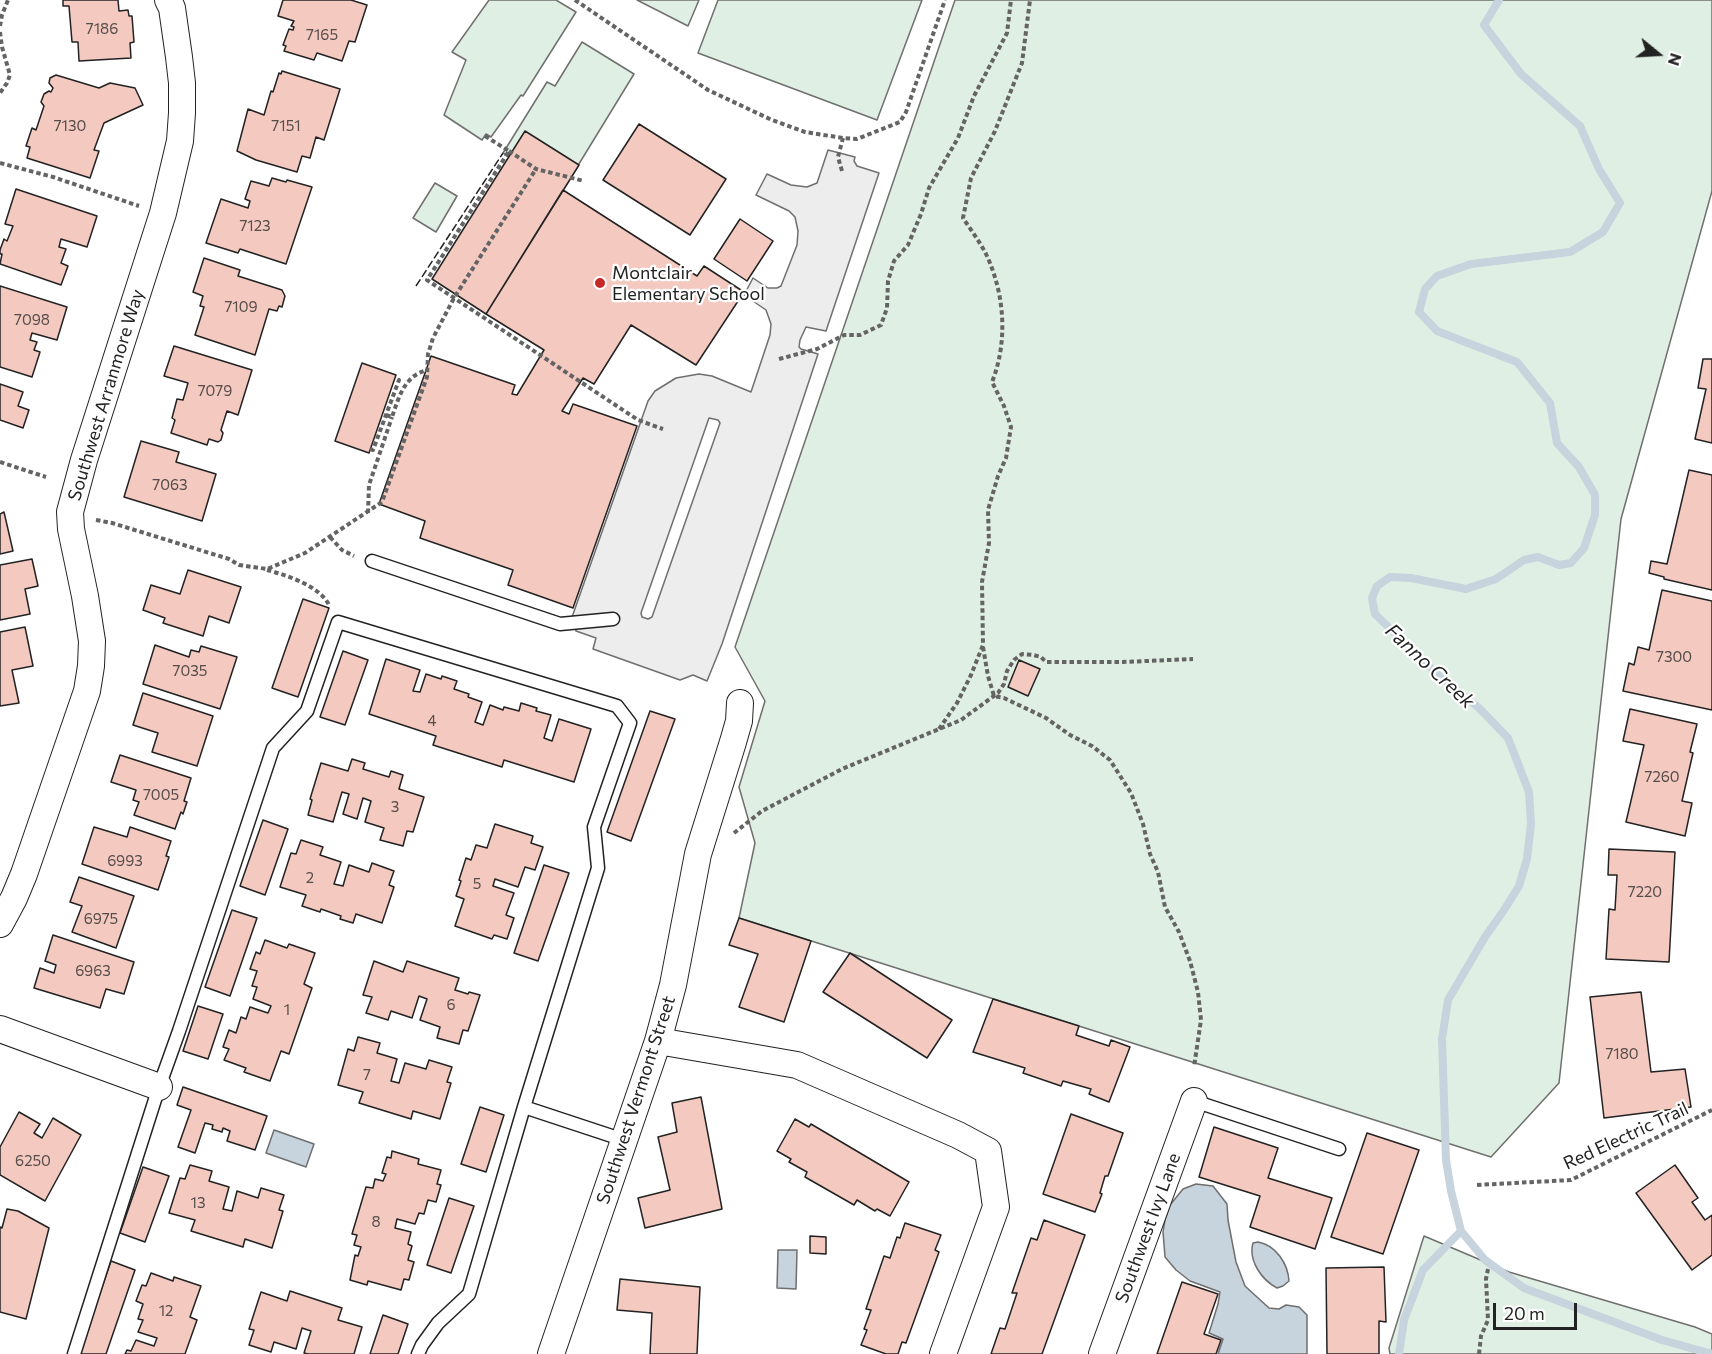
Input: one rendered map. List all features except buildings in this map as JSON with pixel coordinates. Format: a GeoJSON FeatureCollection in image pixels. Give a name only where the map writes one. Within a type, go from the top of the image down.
{"type":"FeatureCollection","features":[{"type":"Feature","properties":{"kind":"street","name":"Southwest Arranmore Way"},"geometry":{"type":"LineString","coordinates":[[0,924],[24,874],[87,691],[92,641],[71,529],[70,512],[84,460],[163,213],[180,141],[182,113],[180,57],[172,9],[168,0]]}},
{"type":"Feature","properties":{"kind":"street","name":"Southwest Vermont Street"},"geometry":{"type":"LineString","coordinates":[[551,1354],[658,1041],[673,985],[698,854],[739,721],[740,703]]}},
{"type":"Feature","properties":{"kind":"street"},"geometry":{"type":"LineString","coordinates":[[0,1029],[159,1087]]}},
{"type":"Feature","properties":{"kind":"street"},"geometry":{"type":"LineString","coordinates":[[658,1041],[797,1065],[958,1135],[988,1151],[996,1207],[942,1354]]}},
{"type":"Feature","properties":{"kind":"street","name":"Southwest Ivy Lane"},"geometry":{"type":"LineString","coordinates":[[1102,1354],[1194,1101]]}},
{"type":"Feature","properties":{"kind":"lane"},"geometry":{"type":"LineString","coordinates":[[372,561],[560,624],[613,619]]}},
{"type":"Feature","properties":{"kind":"lane"},"geometry":{"type":"LineString","coordinates":[[74,1354],[159,1087],[273,748],[307,711],[338,622],[617,706],[630,723],[594,827],[598,868],[524,1107],[470,1294],[438,1323],[418,1354]]}},
{"type":"Feature","properties":{"kind":"lane"},"geometry":{"type":"LineString","coordinates":[[1194,1101],[1339,1149]]}},
{"type":"Feature","properties":{"kind":"lane"},"geometry":{"type":"LineString","coordinates":[[524,1107],[624,1140]]}},
{"type":"Feature","properties":{"kind":"path"},"geometry":{"type":"LineString","coordinates":[[0,26],[8,0]]}},
{"type":"Feature","properties":{"kind":"path"},"geometry":{"type":"LineString","coordinates":[[574,0],[708,90],[772,120],[805,132],[857,139],[900,122],[906,112],[945,0]]}},
{"type":"Feature","properties":{"kind":"path"},"geometry":{"type":"LineString","coordinates":[[779,359],[817,349],[844,335],[860,335],[881,325],[887,308],[888,281],[894,261],[908,245],[929,188],[958,138],[974,96],[1007,33],[1011,0]]}},
{"type":"Feature","properties":{"kind":"path"},"geometry":{"type":"LineString","coordinates":[[994,696],[982,645],[982,582],[989,543],[988,510],[1006,458],[1011,427],[992,382],[1000,363],[1003,317],[995,278],[986,254],[963,218],[971,178],[995,131],[1022,63],[1030,0]]}},
{"type":"Feature","properties":{"kind":"path"},"geometry":{"type":"LineString","coordinates":[[0,32],[10,75],[8,83],[0,93]]}},
{"type":"Feature","properties":{"kind":"path"},"geometry":{"type":"LineString","coordinates":[[485,136],[536,169],[584,181]]}},
{"type":"Feature","properties":{"kind":"path"},"geometry":{"type":"LineString","coordinates":[[842,171],[838,157],[843,138]]}},
{"type":"Feature","properties":{"kind":"path"},"geometry":{"type":"LineString","coordinates":[[509,151],[427,280],[638,420],[663,429]]}},
{"type":"Feature","properties":{"kind":"path"},"geometry":{"type":"LineString","coordinates":[[0,163],[53,177],[163,213]]}},
{"type":"Feature","properties":{"kind":"path"},"geometry":{"type":"LineString","coordinates":[[267,569],[305,553],[382,502],[427,377],[428,354],[434,338],[454,298],[536,169]]}},
{"type":"Feature","properties":{"kind":"path"},"geometry":{"type":"LineString","coordinates":[[368,513],[369,484],[392,417],[404,388],[411,378],[418,372],[427,370]]}},
{"type":"Feature","properties":{"kind":"path"},"geometry":{"type":"LineString","coordinates":[[370,449],[373,450],[399,380],[395,379]]}},
{"type":"Feature","properties":{"kind":"path"},"geometry":{"type":"LineString","coordinates":[[386,415],[392,417]]}},
{"type":"Feature","properties":{"kind":"path"},"geometry":{"type":"LineString","coordinates":[[0,462],[46,477]]}},
{"type":"Feature","properties":{"kind":"path"},"geometry":{"type":"LineString","coordinates":[[93,520],[112,523],[239,565],[267,569],[296,578],[326,598],[338,622]]}},
{"type":"Feature","properties":{"kind":"path"},"geometry":{"type":"LineString","coordinates":[[330,537],[342,550],[372,561]]}},
{"type":"Feature","properties":{"kind":"path"},"geometry":{"type":"LineString","coordinates":[[939,729],[957,703],[982,645]]}},
{"type":"Feature","properties":{"kind":"path"},"geometry":{"type":"LineString","coordinates":[[698,854],[727,839],[762,811],[842,769],[962,720],[994,696],[1004,684],[1007,671],[1014,660],[1022,654],[1041,657],[1046,662],[1193,659]]}},
{"type":"Feature","properties":{"kind":"path"},"geometry":{"type":"LineString","coordinates":[[994,696],[1004,698],[1046,718],[1070,735],[1092,746],[1110,760],[1131,793],[1158,872],[1165,907],[1179,932],[1190,961],[1198,993],[1201,1020],[1194,1067]]}},
{"type":"Feature","properties":{"kind":"path","name":"Red Electric Trail"},"geometry":{"type":"LineString","coordinates":[[1477,1185],[1571,1180],[1712,1110]]}},
{"type":"Feature","properties":{"kind":"path"},"geometry":{"type":"LineString","coordinates":[[1479,1354],[1481,1336],[1488,1320],[1486,1279],[1488,1269]]}},
{"type":"Feature","properties":{"kind":"green space"},"geometry":{"type":"Polygon","coordinates":[[[489,0],[556,0],[576,12],[523,96],[521,95],[491,137],[486,134],[482,140],[444,115],[466,60],[452,52],[489,0]]]}},
{"type":"Feature","properties":{"kind":"green space"},"geometry":{"type":"Polygon","coordinates":[[[637,0],[699,0],[688,26],[637,0]]]}},
{"type":"Feature","properties":{"kind":"green space"},"geometry":{"type":"Polygon","coordinates":[[[718,0],[922,0],[877,120],[698,53],[718,0]]]}},
{"type":"Feature","properties":{"kind":"green space"},"geometry":{"type":"Polygon","coordinates":[[[955,0],[1712,0],[1712,191],[1621,519],[1559,1083],[1491,1157],[739,918],[755,843],[739,787],[765,701],[735,647],[955,0]]]}},
{"type":"Feature","properties":{"kind":"green space"},"geometry":{"type":"Polygon","coordinates":[[[582,42],[634,74],[563,190],[503,153],[547,82],[555,86],[582,42]]]}},
{"type":"Feature","properties":{"kind":"green space"},"geometry":{"type":"Polygon","coordinates":[[[435,183],[457,196],[436,232],[413,218],[435,183]]]}},
{"type":"Feature","properties":{"kind":"green space"},"geometry":{"type":"Polygon","coordinates":[[[1424,1236],[1509,1272],[1695,1327],[1712,1334],[1712,1354],[1390,1354],[1389,1348],[1424,1236]]]}},
{"type":"Feature","properties":{"kind":"shaded area"},"geometry":{"type":"Polygon","coordinates":[[[828,150],[855,157],[854,161],[857,166],[879,173],[826,331],[806,327],[800,340],[801,349],[818,354],[722,644],[707,681],[693,675],[680,680],[593,649],[596,638],[576,631],[571,620],[648,401],[655,391],[676,378],[699,374],[712,376],[751,392],[770,335],[771,324],[766,310],[744,295],[753,278],[768,288],[781,286],[797,245],[798,231],[795,217],[789,211],[756,195],[767,174],[791,185],[807,187],[817,183],[828,150]],[[709,418],[641,613],[642,617],[648,619],[652,617],[720,423],[718,420],[709,418]]]}},
{"type":"Feature","properties":{"kind":"shaded area"},"geometry":{"type":"Polygon","coordinates":[[[274,1130],[314,1144],[306,1167],[266,1153],[274,1130]]]}},
{"type":"Feature","properties":{"kind":"shaded area"},"geometry":{"type":"Polygon","coordinates":[[[1196,1184],[1213,1186],[1227,1204],[1236,1262],[1245,1286],[1269,1308],[1279,1309],[1286,1305],[1299,1307],[1307,1315],[1307,1354],[1218,1354],[1223,1339],[1209,1333],[1220,1292],[1190,1281],[1165,1257],[1163,1232],[1170,1205],[1183,1189],[1196,1184]]]}},
{"type":"Feature","properties":{"kind":"shaded area"},"geometry":{"type":"Polygon","coordinates":[[[1258,1242],[1270,1247],[1280,1256],[1289,1281],[1283,1286],[1277,1288],[1271,1285],[1254,1263],[1253,1243],[1258,1242]]]}},
{"type":"Feature","properties":{"kind":"shaded area"},"geometry":{"type":"Polygon","coordinates":[[[778,1250],[797,1250],[796,1289],[777,1288],[778,1250]]]}},
{"type":"Feature","properties":{"kind":"waterway","name":"Fanno Creek"},"geometry":{"type":"LineString","coordinates":[[1499,0],[1484,25],[1521,74],[1580,126],[1599,169],[1620,203],[1603,232],[1570,252],[1471,264],[1437,276],[1425,289],[1419,312],[1437,331],[1517,362],[1550,403],[1557,443],[1579,467],[1595,495],[1595,515],[1584,548],[1571,563],[1559,565],[1538,557],[1524,560],[1496,579],[1466,589],[1411,578],[1390,577],[1377,586],[1372,598],[1375,614],[1438,675],[1479,708],[1508,738],[1529,792],[1531,824],[1527,859],[1519,886],[1485,937],[1448,1000],[1442,1039],[1446,1160],[1461,1231],[1485,1260],[1524,1288],[1662,1340],[1712,1354]]}},
{"type":"Feature","properties":{"kind":"waterway"},"geometry":{"type":"LineString","coordinates":[[1399,1354],[1404,1320],[1423,1270],[1461,1231]]}},
{"type":"Feature","properties":{"kind":"fence"},"geometry":{"type":"LineString","coordinates":[[416,286],[503,153]]}},
{"type":"Feature","properties":{"kind":"place","name":"Montclair Elementary School"},"geometry":{"type":"Point","coordinates":[600,283]}}]}
